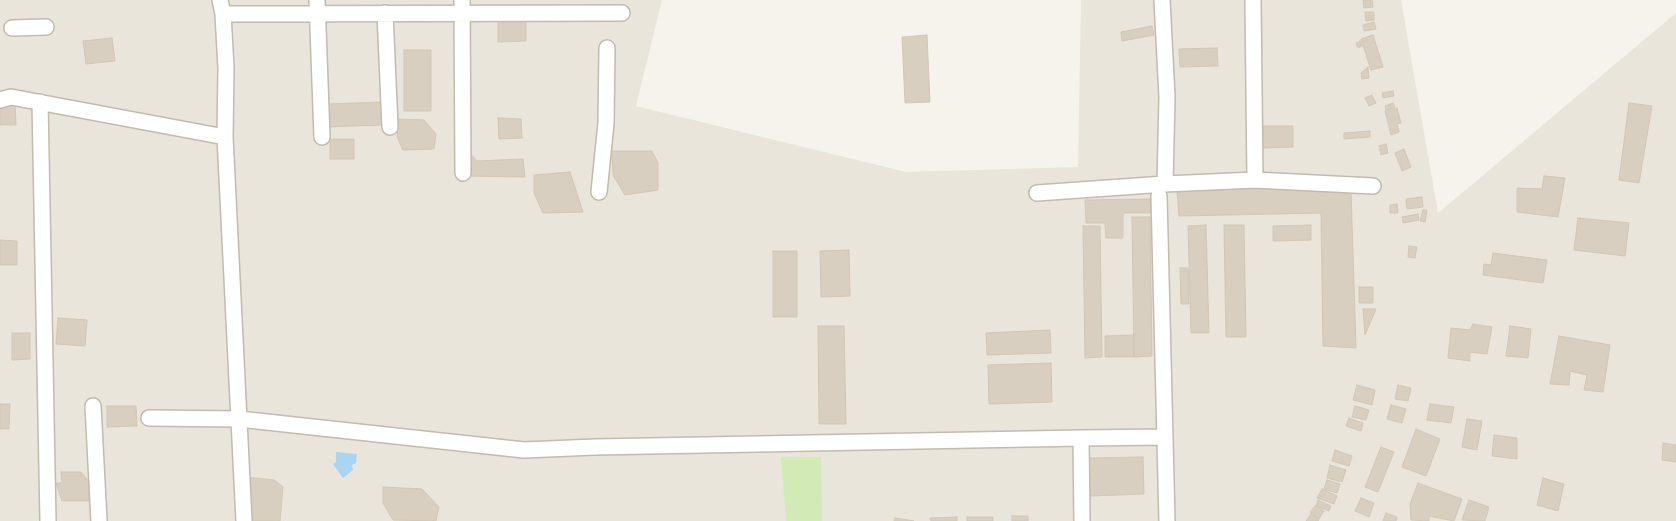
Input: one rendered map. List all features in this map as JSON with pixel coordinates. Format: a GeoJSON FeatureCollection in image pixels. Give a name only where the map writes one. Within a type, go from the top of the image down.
{"type":"FeatureCollection","features":[{"type":"Feature","properties":{"kind":"street"},"geometry":{"type":"LineString","coordinates":[[1162,0],[1167,97],[1162,190],[1167,521]]}},
{"type":"Feature","properties":{"kind":"street"},"geometry":{"type":"LineString","coordinates":[[1253,0],[1255,180]]}},
{"type":"Feature","properties":{"kind":"street"},"geometry":{"type":"LineString","coordinates":[[244,521],[225,137],[226,68],[222,7],[318,7],[385,13],[462,7],[614,8]]}},
{"type":"Feature","properties":{"kind":"street"},"geometry":{"type":"LineString","coordinates":[[318,7],[322,138]]}},
{"type":"Feature","properties":{"kind":"street"},"geometry":{"type":"LineString","coordinates":[[462,7],[463,173]]}},
{"type":"Feature","properties":{"kind":"street"},"geometry":{"type":"LineString","coordinates":[[385,13],[390,127]]}},
{"type":"Feature","properties":{"kind":"street"},"geometry":{"type":"LineString","coordinates":[[12,28],[46,27]]}},
{"type":"Feature","properties":{"kind":"street"},"geometry":{"type":"LineString","coordinates":[[599,192],[606,123],[607,48]]}},
{"type":"Feature","properties":{"kind":"street"},"geometry":{"type":"LineString","coordinates":[[0,100],[11,97],[225,137]]}},
{"type":"Feature","properties":{"kind":"street"},"geometry":{"type":"LineString","coordinates":[[40,102],[48,521]]}},
{"type":"Feature","properties":{"kind":"street"},"geometry":{"type":"LineString","coordinates":[[1038,193],[1162,190],[1255,180],[1373,186]]}},
{"type":"Feature","properties":{"kind":"street"},"geometry":{"type":"LineString","coordinates":[[94,406],[98,521]]}},
{"type":"Feature","properties":{"kind":"street"},"geometry":{"type":"LineString","coordinates":[[148,418],[239,419],[524,450],[595,446],[1165,437]]}},
{"type":"Feature","properties":{"kind":"street"},"geometry":{"type":"LineString","coordinates":[[1081,438],[1082,521]]}},
{"type":"Feature","properties":{"kind":"shaded area"},"geometry":{"type":"Polygon","coordinates":[[[0,0],[662,0],[636,106],[906,172],[1078,167],[1081,0],[1401,0],[1438,213],[1676,13],[1676,521],[0,521],[0,0]]]}},
{"type":"Feature","properties":{"kind":"green space"},"geometry":{"type":"Polygon","coordinates":[[[781,457],[821,457],[822,521],[786,521],[781,457]]]}},
{"type":"Feature","properties":{"kind":"water"},"geometry":{"type":"Polygon","coordinates":[[[336,452],[357,454],[356,463],[352,465],[353,470],[343,478],[333,464],[336,462],[336,452]]]}},
{"type":"Feature","properties":{"kind":"building"},"geometry":{"type":"Polygon","coordinates":[[[1363,0],[1372,0],[1373,7],[1364,8],[1363,0]]]}},
{"type":"Feature","properties":{"kind":"building"},"geometry":{"type":"Polygon","coordinates":[[[1365,12],[1374,12],[1374,20],[1366,21],[1365,12]]]}},
{"type":"Feature","properties":{"kind":"building"},"geometry":{"type":"Polygon","coordinates":[[[526,19],[526,41],[498,42],[498,20],[526,19]]]}},
{"type":"Feature","properties":{"kind":"building"},"geometry":{"type":"Polygon","coordinates":[[[1374,22],[1376,29],[1364,31],[1363,25],[1374,22]]]}},
{"type":"Feature","properties":{"kind":"building"},"geometry":{"type":"Polygon","coordinates":[[[1152,26],[1154,35],[1122,41],[1121,32],[1152,26]]]}},
{"type":"Feature","properties":{"kind":"building"},"geometry":{"type":"Polygon","coordinates":[[[927,35],[930,102],[905,103],[902,37],[927,35]]]}},
{"type":"Feature","properties":{"kind":"building"},"geometry":{"type":"Polygon","coordinates":[[[1373,35],[1383,67],[1371,70],[1361,39],[1373,35]]]}},
{"type":"Feature","properties":{"kind":"building"},"geometry":{"type":"Polygon","coordinates":[[[112,38],[115,61],[86,64],[83,41],[112,38]]]}},
{"type":"Feature","properties":{"kind":"building"},"geometry":{"type":"Polygon","coordinates":[[[1360,41],[1362,46],[1358,48],[1356,43],[1360,41]]]}},
{"type":"Feature","properties":{"kind":"building"},"geometry":{"type":"Polygon","coordinates":[[[1217,48],[1218,66],[1180,67],[1179,49],[1217,48]]]}},
{"type":"Feature","properties":{"kind":"building"},"geometry":{"type":"Polygon","coordinates":[[[404,50],[431,50],[431,111],[404,111],[404,50]]]}},
{"type":"Feature","properties":{"kind":"building"},"geometry":{"type":"Polygon","coordinates":[[[1368,67],[1369,78],[1362,79],[1361,73],[1368,67]]]}},
{"type":"Feature","properties":{"kind":"building"},"geometry":{"type":"Polygon","coordinates":[[[1393,91],[1394,96],[1383,98],[1382,93],[1393,91]]]}},
{"type":"Feature","properties":{"kind":"building"},"geometry":{"type":"Polygon","coordinates":[[[1372,95],[1376,103],[1369,106],[1365,98],[1372,95]]]}},
{"type":"Feature","properties":{"kind":"building"},"geometry":{"type":"Polygon","coordinates":[[[383,102],[382,125],[326,127],[328,104],[383,102]]]}},
{"type":"Feature","properties":{"kind":"building"},"geometry":{"type":"Polygon","coordinates":[[[15,103],[16,125],[0,125],[0,104],[15,103]]]}},
{"type":"Feature","properties":{"kind":"building"},"geometry":{"type":"Polygon","coordinates":[[[1393,103],[1395,107],[1386,110],[1385,106],[1393,103]]]}},
{"type":"Feature","properties":{"kind":"building"},"geometry":{"type":"Polygon","coordinates":[[[1629,103],[1652,106],[1639,183],[1619,180],[1629,103]]]}},
{"type":"Feature","properties":{"kind":"building"},"geometry":{"type":"Polygon","coordinates":[[[1397,108],[1401,123],[1397,124],[1399,132],[1391,135],[1385,111],[1397,108]]]}},
{"type":"Feature","properties":{"kind":"building"},"geometry":{"type":"Polygon","coordinates":[[[498,118],[521,119],[522,138],[499,139],[498,118]]]}},
{"type":"Feature","properties":{"kind":"building"},"geometry":{"type":"Polygon","coordinates":[[[399,119],[424,120],[436,134],[434,149],[403,150],[397,137],[399,119]]]}},
{"type":"Feature","properties":{"kind":"building"},"geometry":{"type":"Polygon","coordinates":[[[1263,126],[1293,126],[1293,147],[1263,148],[1263,126]]]}},
{"type":"Feature","properties":{"kind":"building"},"geometry":{"type":"Polygon","coordinates":[[[1370,131],[1370,137],[1344,139],[1344,133],[1370,131]]]}},
{"type":"Feature","properties":{"kind":"building"},"geometry":{"type":"Polygon","coordinates":[[[330,139],[354,139],[354,159],[330,159],[330,139]]]}},
{"type":"Feature","properties":{"kind":"building"},"geometry":{"type":"Polygon","coordinates":[[[1386,144],[1388,153],[1381,155],[1379,146],[1386,144]]]}},
{"type":"Feature","properties":{"kind":"building"},"geometry":{"type":"Polygon","coordinates":[[[466,149],[477,161],[523,159],[525,177],[466,176],[466,149]]]}},
{"type":"Feature","properties":{"kind":"building"},"geometry":{"type":"Polygon","coordinates":[[[1404,149],[1411,167],[1402,171],[1395,153],[1404,149]]]}},
{"type":"Feature","properties":{"kind":"building"},"geometry":{"type":"Polygon","coordinates":[[[612,151],[652,151],[658,163],[658,190],[625,195],[613,175],[612,151]]]}},
{"type":"Feature","properties":{"kind":"building"},"geometry":{"type":"Polygon","coordinates":[[[570,172],[583,212],[543,213],[534,193],[534,175],[570,172]]]}},
{"type":"Feature","properties":{"kind":"building"},"geometry":{"type":"Polygon","coordinates":[[[1544,176],[1565,178],[1558,217],[1517,212],[1517,188],[1542,189],[1544,176]]]}},
{"type":"Feature","properties":{"kind":"building"},"geometry":{"type":"Polygon","coordinates":[[[1256,186],[1351,191],[1356,348],[1323,346],[1321,213],[1179,216],[1177,190],[1256,186]]]}},
{"type":"Feature","properties":{"kind":"building"},"geometry":{"type":"Polygon","coordinates":[[[1422,197],[1423,207],[1407,209],[1406,199],[1422,197]]]}},
{"type":"Feature","properties":{"kind":"building"},"geometry":{"type":"Polygon","coordinates":[[[1150,199],[1151,213],[1123,213],[1123,238],[1106,238],[1105,223],[1086,223],[1085,200],[1150,199]]]}},
{"type":"Feature","properties":{"kind":"building"},"geometry":{"type":"Polygon","coordinates":[[[1397,204],[1398,213],[1390,213],[1390,205],[1397,204]]]}},
{"type":"Feature","properties":{"kind":"building"},"geometry":{"type":"Polygon","coordinates":[[[1423,210],[1427,210],[1425,222],[1420,221],[1423,210]]]}},
{"type":"Feature","properties":{"kind":"building"},"geometry":{"type":"Polygon","coordinates":[[[1418,214],[1419,220],[1403,223],[1402,217],[1418,214]]]}},
{"type":"Feature","properties":{"kind":"building"},"geometry":{"type":"Polygon","coordinates":[[[1132,217],[1150,217],[1152,356],[1134,357],[1132,217]]]}},
{"type":"Feature","properties":{"kind":"building"},"geometry":{"type":"Polygon","coordinates":[[[1578,218],[1629,223],[1625,256],[1574,250],[1578,218]]]}},
{"type":"Feature","properties":{"kind":"building"},"geometry":{"type":"Polygon","coordinates":[[[1206,225],[1209,333],[1191,333],[1188,226],[1206,225]]]}},
{"type":"Feature","properties":{"kind":"building"},"geometry":{"type":"Polygon","coordinates":[[[1224,225],[1244,225],[1246,337],[1226,337],[1224,225]]]}},
{"type":"Feature","properties":{"kind":"building"},"geometry":{"type":"Polygon","coordinates":[[[1311,225],[1311,240],[1273,241],[1273,226],[1311,225]]]}},
{"type":"Feature","properties":{"kind":"building"},"geometry":{"type":"Polygon","coordinates":[[[1083,226],[1100,226],[1102,357],[1085,358],[1083,226]]]}},
{"type":"Feature","properties":{"kind":"building"},"geometry":{"type":"Polygon","coordinates":[[[0,240],[17,241],[17,265],[0,265],[0,240]]]}},
{"type":"Feature","properties":{"kind":"building"},"geometry":{"type":"Polygon","coordinates":[[[1409,246],[1417,247],[1415,258],[1408,257],[1409,246]]]}},
{"type":"Feature","properties":{"kind":"building"},"geometry":{"type":"Polygon","coordinates":[[[849,250],[850,296],[821,297],[820,251],[849,250]]]}},
{"type":"Feature","properties":{"kind":"building"},"geometry":{"type":"Polygon","coordinates":[[[773,251],[797,251],[797,317],[773,317],[773,251]]]}},
{"type":"Feature","properties":{"kind":"building"},"geometry":{"type":"Polygon","coordinates":[[[1493,253],[1547,260],[1543,283],[1483,275],[1484,264],[1491,265],[1493,253]]]}},
{"type":"Feature","properties":{"kind":"building"},"geometry":{"type":"Polygon","coordinates":[[[1180,268],[1188,268],[1189,304],[1181,304],[1180,268]]]}},
{"type":"Feature","properties":{"kind":"building"},"geometry":{"type":"Polygon","coordinates":[[[1359,287],[1373,287],[1373,303],[1359,303],[1359,287]]]}},
{"type":"Feature","properties":{"kind":"building"},"geometry":{"type":"Polygon","coordinates":[[[1363,309],[1376,309],[1365,335],[1363,309]]]}},
{"type":"Feature","properties":{"kind":"building"},"geometry":{"type":"Polygon","coordinates":[[[58,318],[87,320],[85,346],[56,344],[58,318]]]}},
{"type":"Feature","properties":{"kind":"building"},"geometry":{"type":"Polygon","coordinates":[[[1473,324],[1492,327],[1487,354],[1470,352],[1470,361],[1448,358],[1451,328],[1470,330],[1473,324]]]}},
{"type":"Feature","properties":{"kind":"building"},"geometry":{"type":"Polygon","coordinates":[[[818,326],[844,326],[846,424],[819,424],[818,326]]]}},
{"type":"Feature","properties":{"kind":"building"},"geometry":{"type":"Polygon","coordinates":[[[1510,326],[1531,329],[1528,358],[1506,356],[1510,326]]]}},
{"type":"Feature","properties":{"kind":"building"},"geometry":{"type":"Polygon","coordinates":[[[1050,330],[1051,353],[987,355],[986,333],[1050,330]]]}},
{"type":"Feature","properties":{"kind":"building"},"geometry":{"type":"Polygon","coordinates":[[[12,333],[30,333],[30,359],[12,360],[12,333]]]}},
{"type":"Feature","properties":{"kind":"building"},"geometry":{"type":"Polygon","coordinates":[[[1134,335],[1134,357],[1105,357],[1105,336],[1134,335]]]}},
{"type":"Feature","properties":{"kind":"building"},"geometry":{"type":"Polygon","coordinates":[[[1559,336],[1610,345],[1603,392],[1584,390],[1587,375],[1570,371],[1569,385],[1550,384],[1559,336]]]}},
{"type":"Feature","properties":{"kind":"building"},"geometry":{"type":"Polygon","coordinates":[[[1051,363],[1052,402],[989,404],[988,365],[1051,363]]]}},
{"type":"Feature","properties":{"kind":"building"},"geometry":{"type":"Polygon","coordinates":[[[1357,385],[1375,390],[1372,405],[1353,400],[1357,385]]]}},
{"type":"Feature","properties":{"kind":"building"},"geometry":{"type":"Polygon","coordinates":[[[1398,385],[1411,388],[1408,401],[1395,399],[1398,385]]]}},
{"type":"Feature","properties":{"kind":"building"},"geometry":{"type":"Polygon","coordinates":[[[0,404],[10,404],[9,429],[0,429],[0,404]]]}},
{"type":"Feature","properties":{"kind":"building"},"geometry":{"type":"Polygon","coordinates":[[[1430,404],[1454,407],[1451,423],[1427,420],[1430,404]]]}},
{"type":"Feature","properties":{"kind":"building"},"geometry":{"type":"Polygon","coordinates":[[[1391,405],[1406,409],[1402,423],[1387,419],[1391,405]]]}},
{"type":"Feature","properties":{"kind":"building"},"geometry":{"type":"Polygon","coordinates":[[[107,406],[136,406],[137,426],[107,427],[107,406]]]}},
{"type":"Feature","properties":{"kind":"building"},"geometry":{"type":"Polygon","coordinates":[[[1355,406],[1369,410],[1366,420],[1352,417],[1355,406]]]}},
{"type":"Feature","properties":{"kind":"building"},"geometry":{"type":"Polygon","coordinates":[[[1349,418],[1363,423],[1361,431],[1346,426],[1349,418]]]}},
{"type":"Feature","properties":{"kind":"building"},"geometry":{"type":"Polygon","coordinates":[[[1467,419],[1482,421],[1477,450],[1462,447],[1467,419]]]}},
{"type":"Feature","properties":{"kind":"building"},"geometry":{"type":"Polygon","coordinates":[[[1416,429],[1440,439],[1426,476],[1402,467],[1416,429]]]}},
{"type":"Feature","properties":{"kind":"building"},"geometry":{"type":"Polygon","coordinates":[[[1494,435],[1517,438],[1517,459],[1492,456],[1494,435]]]}},
{"type":"Feature","properties":{"kind":"building"},"geometry":{"type":"Polygon","coordinates":[[[1663,443],[1676,445],[1676,462],[1662,460],[1663,443]]]}},
{"type":"Feature","properties":{"kind":"building"},"geometry":{"type":"Polygon","coordinates":[[[1381,447],[1394,452],[1378,492],[1365,487],[1381,447]]]}},
{"type":"Feature","properties":{"kind":"building"},"geometry":{"type":"Polygon","coordinates":[[[1335,450],[1352,456],[1349,466],[1332,461],[1335,450]]]}},
{"type":"Feature","properties":{"kind":"building"},"geometry":{"type":"Polygon","coordinates":[[[1143,457],[1144,494],[1090,496],[1089,458],[1143,457]]]}},
{"type":"Feature","properties":{"kind":"building"},"geometry":{"type":"Polygon","coordinates":[[[1330,465],[1346,470],[1342,482],[1327,478],[1330,465]]]}},
{"type":"Feature","properties":{"kind":"building"},"geometry":{"type":"Polygon","coordinates":[[[61,472],[81,472],[89,482],[90,501],[62,501],[56,483],[62,483],[61,472]]]}},
{"type":"Feature","properties":{"kind":"building"},"geometry":{"type":"Polygon","coordinates":[[[244,477],[274,480],[283,487],[280,521],[247,521],[244,477]]]}},
{"type":"Feature","properties":{"kind":"building"},"geometry":{"type":"Polygon","coordinates":[[[1543,478],[1564,484],[1558,511],[1537,505],[1543,478]]]}},
{"type":"Feature","properties":{"kind":"building"},"geometry":{"type":"Polygon","coordinates":[[[1327,480],[1340,484],[1337,493],[1324,489],[1327,480]]]}},
{"type":"Feature","properties":{"kind":"building"},"geometry":{"type":"Polygon","coordinates":[[[1418,483],[1462,499],[1454,521],[1429,516],[1429,521],[1411,520],[1410,504],[1418,483]]]}},
{"type":"Feature","properties":{"kind":"building"},"geometry":{"type":"Polygon","coordinates":[[[383,487],[422,489],[439,507],[436,521],[393,520],[383,503],[383,487]]]}},
{"type":"Feature","properties":{"kind":"building"},"geometry":{"type":"Polygon","coordinates":[[[1322,489],[1337,496],[1334,504],[1317,498],[1322,489]]]}},
{"type":"Feature","properties":{"kind":"building"},"geometry":{"type":"Polygon","coordinates":[[[1361,498],[1374,503],[1369,517],[1355,511],[1361,498]]]}},
{"type":"Feature","properties":{"kind":"building"},"geometry":{"type":"Polygon","coordinates":[[[1318,500],[1331,506],[1329,511],[1316,506],[1318,500]]]}},
{"type":"Feature","properties":{"kind":"building"},"geometry":{"type":"Polygon","coordinates":[[[1469,500],[1489,507],[1485,521],[1462,520],[1469,500]]]}},
{"type":"Feature","properties":{"kind":"building"},"geometry":{"type":"Polygon","coordinates":[[[1315,506],[1324,511],[1319,519],[1310,512],[1315,506]]]}},
{"type":"Feature","properties":{"kind":"building"},"geometry":{"type":"Polygon","coordinates":[[[1386,513],[1397,517],[1396,521],[1383,521],[1386,513]]]}},
{"type":"Feature","properties":{"kind":"building"},"geometry":{"type":"Polygon","coordinates":[[[1311,514],[1319,520],[1306,521],[1311,514]]]}},
{"type":"Feature","properties":{"kind":"building"},"geometry":{"type":"Polygon","coordinates":[[[1012,516],[1028,516],[1028,521],[1012,521],[1012,516]]]}},
{"type":"Feature","properties":{"kind":"building"},"geometry":{"type":"Polygon","coordinates":[[[957,517],[957,521],[931,521],[930,518],[957,517]]]}},
{"type":"Feature","properties":{"kind":"building"},"geometry":{"type":"Polygon","coordinates":[[[967,517],[993,517],[993,521],[967,521],[967,517]]]}},
{"type":"Feature","properties":{"kind":"building"},"geometry":{"type":"Polygon","coordinates":[[[895,518],[914,521],[894,521],[895,518]]]}}]}
